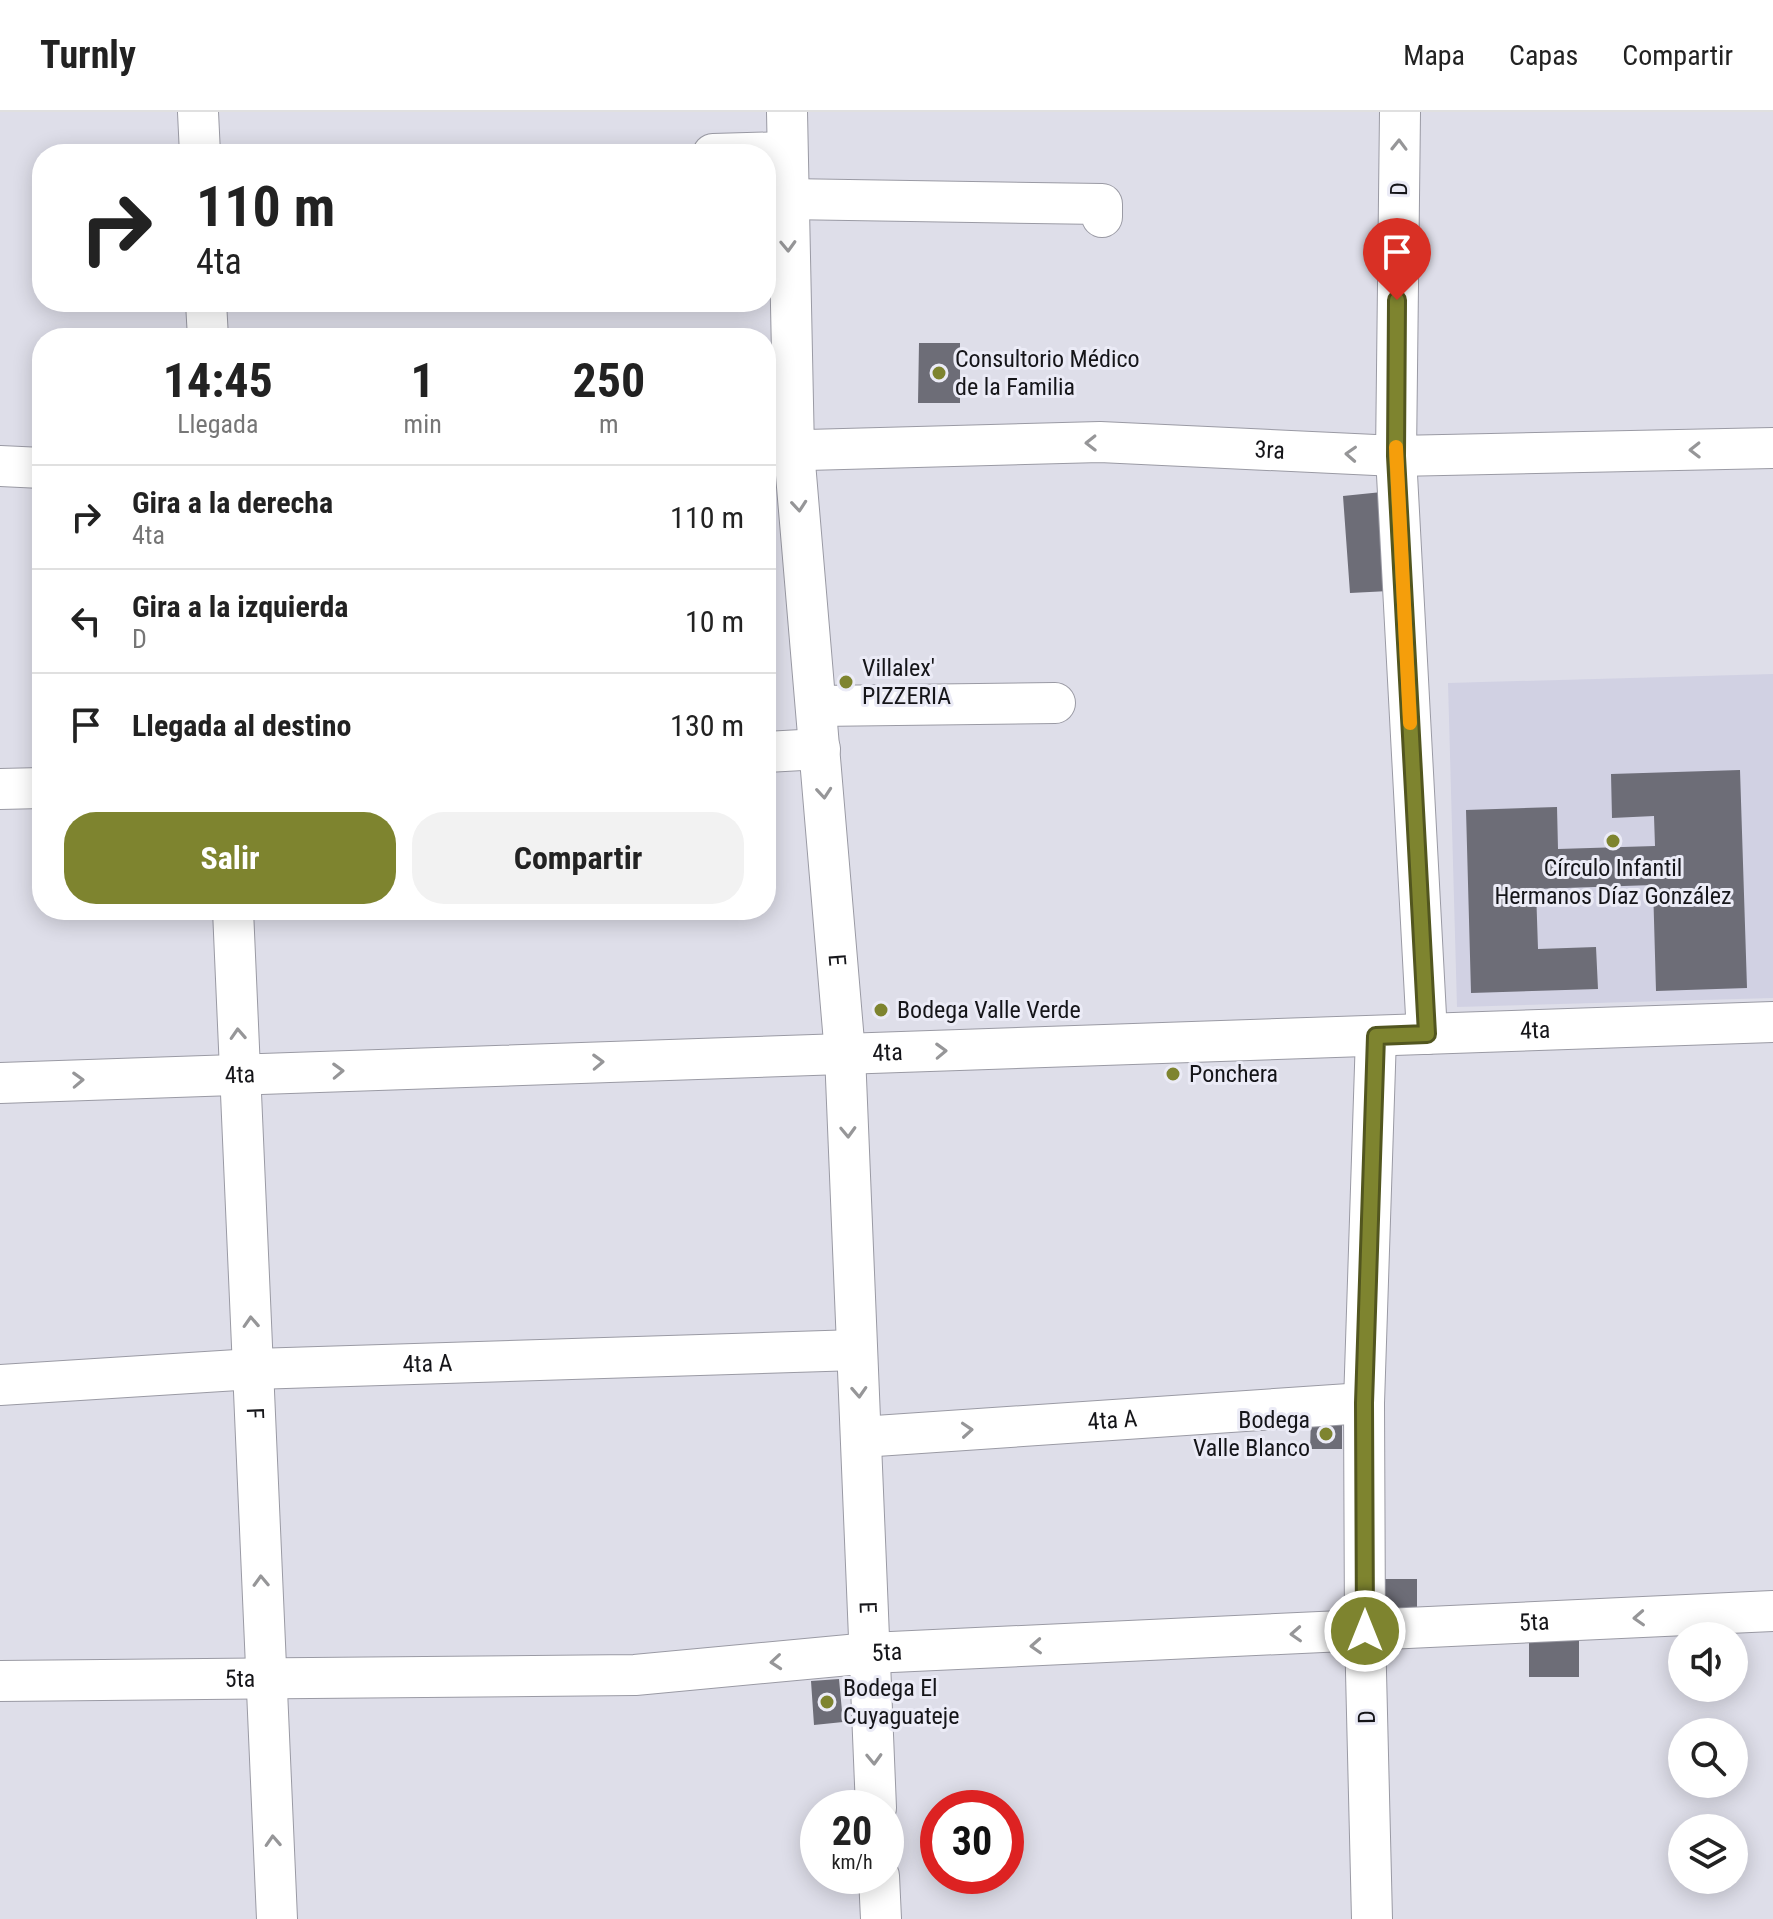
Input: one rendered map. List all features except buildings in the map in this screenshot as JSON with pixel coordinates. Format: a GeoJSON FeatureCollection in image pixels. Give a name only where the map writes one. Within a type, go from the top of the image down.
{"type":"FeatureCollection","features":[{"type":"Feature","properties":{"kind":"street"},"geometry":{"type":"LineString","coordinates":[[198,112],[200,144]]}},
{"type":"Feature","properties":{"kind":"street","name":"E"},"geometry":{"type":"LineString","coordinates":[[787,112],[780,451],[817,706],[845,1054],[875,1790]]}},
{"type":"Feature","properties":{"kind":"street","name":"D"},"geometry":{"type":"LineString","coordinates":[[1400,112],[1396,456],[1427,1034]]}},
{"type":"Feature","properties":{"kind":"street"},"geometry":{"type":"LineString","coordinates":[[776,152],[786,152]]}},
{"type":"Feature","properties":{"kind":"street"},"geometry":{"type":"LineString","coordinates":[[787,199],[1102,204],[1102,217]]}},
{"type":"Feature","properties":{"kind":"street","name":"3ra"},"geometry":{"type":"LineString","coordinates":[[780,451],[1100,442],[1396,456],[1773,448]]}},
{"type":"Feature","properties":{"kind":"street"},"geometry":{"type":"LineString","coordinates":[[0,466],[32,468]]}},
{"type":"Feature","properties":{"kind":"street"},"geometry":{"type":"LineString","coordinates":[[817,706],[1055,703]]}},
{"type":"Feature","properties":{"kind":"street"},"geometry":{"type":"LineString","coordinates":[[776,751],[820,749]]}},
{"type":"Feature","properties":{"kind":"street"},"geometry":{"type":"LineString","coordinates":[[0,789],[32,788]]}},
{"type":"Feature","properties":{"kind":"street","name":"F"},"geometry":{"type":"LineString","coordinates":[[233,920],[277,1919]]}},
{"type":"Feature","properties":{"kind":"street","name":"4ta"},"geometry":{"type":"LineString","coordinates":[[0,1083],[1773,1022]]}},
{"type":"Feature","properties":{"kind":"street","name":"D"},"geometry":{"type":"LineString","coordinates":[[1372,1919],[1365,1631],[1364,1403],[1376,1036]]}},
{"type":"Feature","properties":{"kind":"street","name":"4ta A"},"geometry":{"type":"LineString","coordinates":[[0,1385],[253,1369],[857,1350]]}},
{"type":"Feature","properties":{"kind":"street","name":"4ta A"},"geometry":{"type":"LineString","coordinates":[[861,1437],[1364,1403]]}},
{"type":"Feature","properties":{"kind":"street","name":"5ta"},"geometry":{"type":"LineString","coordinates":[[0,1681],[635,1675],[870,1653],[1773,1611]]}},
{"type":"Feature","properties":{"kind":"street"},"geometry":{"type":"LineString","coordinates":[[880,1894],[881,1919]]}},
{"type":"Feature","properties":{"kind":"shaded area","name":"Círculo Infantil Hermanos Díaz González"},"geometry":{"type":"Polygon","coordinates":[[[1773,674],[1773,998],[1457,1007],[1448,683],[1773,674]]]}},
{"type":"Feature","properties":{"kind":"slow traffic"},"geometry":{"type":"LineString","coordinates":[[1396,447],[1410,723]]}},
{"type":"Feature","properties":{"kind":"place","name":"Consultorio Médico de la Familia"},"geometry":{"type":"Point","coordinates":[939,373]}},
{"type":"Feature","properties":{"kind":"place","name":"Villalex' PIZZERIA"},"geometry":{"type":"Point","coordinates":[846,682]}},
{"type":"Feature","properties":{"kind":"place","name":"Círculo Infantil Hermanos Díaz González"},"geometry":{"type":"Point","coordinates":[1613,841]}},
{"type":"Feature","properties":{"kind":"place","name":"Bodega Valle Verde"},"geometry":{"type":"Point","coordinates":[881,1010]}},
{"type":"Feature","properties":{"kind":"place","name":"Ponchera"},"geometry":{"type":"Point","coordinates":[1173,1074]}},
{"type":"Feature","properties":{"kind":"place","name":"Bodega Valle Blanco"},"geometry":{"type":"Point","coordinates":[1326,1434]}},
{"type":"Feature","properties":{"kind":"place","name":"Bodega El Cuyaguateje"},"geometry":{"type":"Point","coordinates":[827,1702]}},
{"type":"Feature","properties":{"kind":"route"},"geometry":{"type":"LineString","coordinates":[[1365,1631],[1364,1403],[1376,1036],[1427,1034],[1396,456],[1397,300]]}}]}
